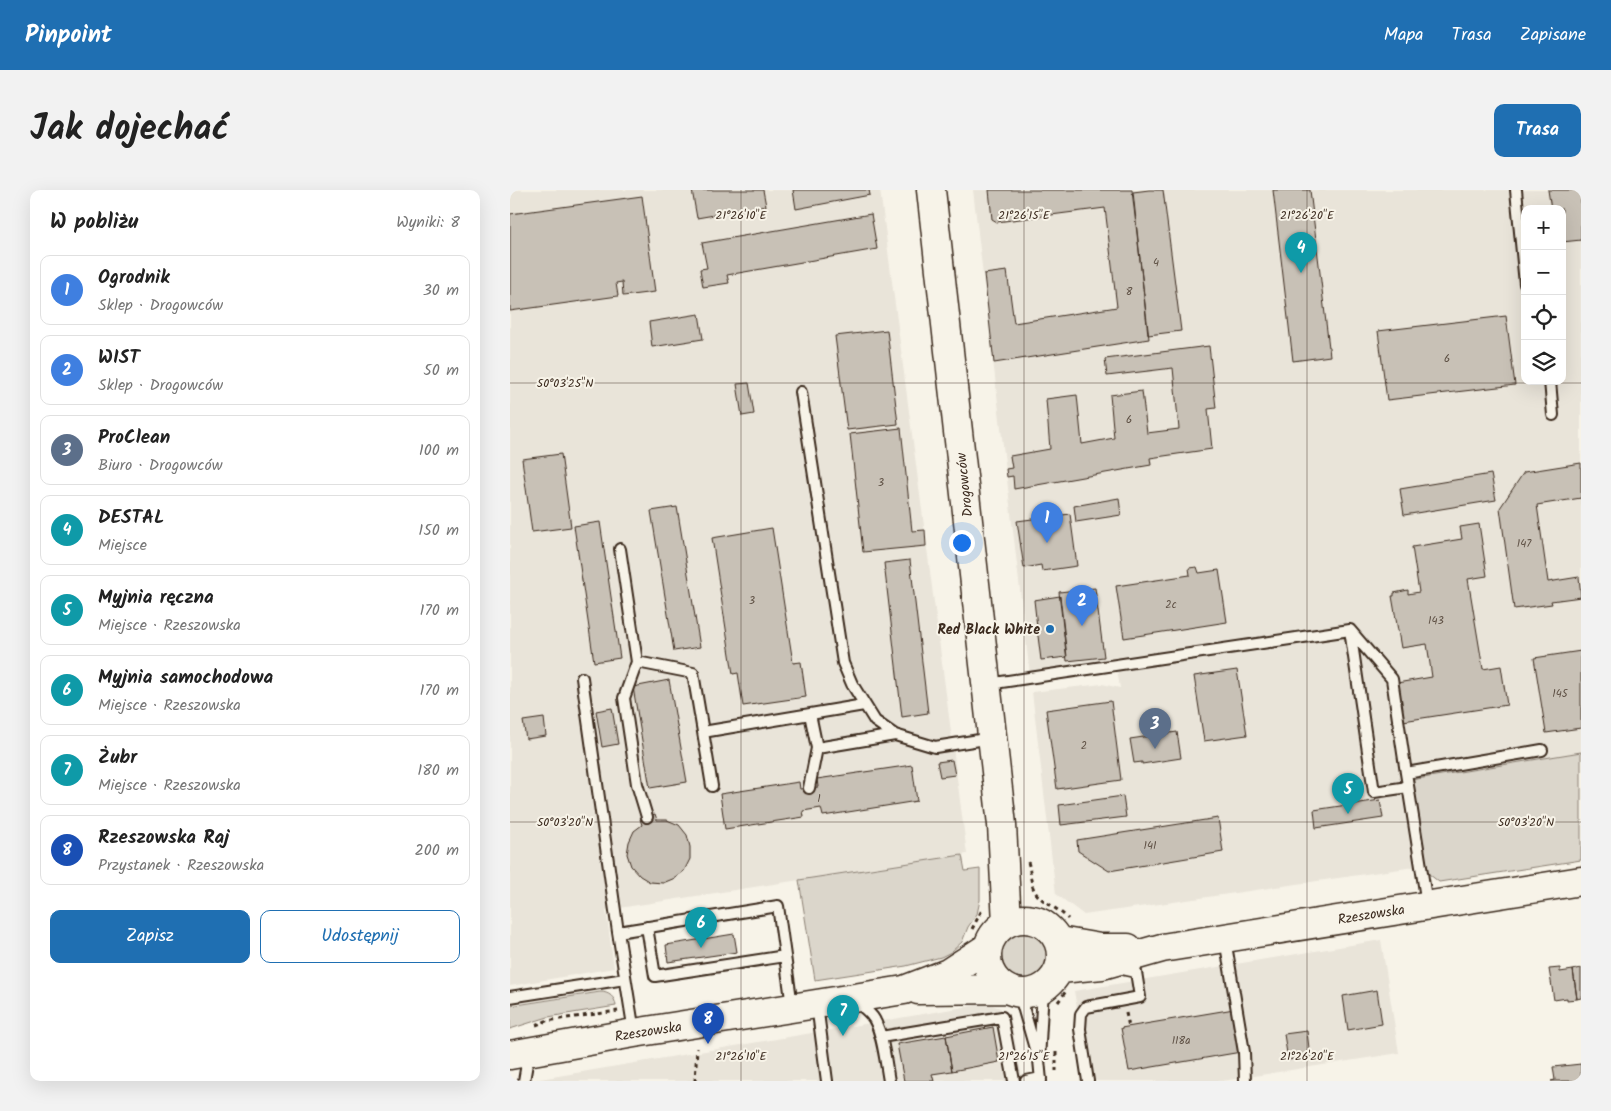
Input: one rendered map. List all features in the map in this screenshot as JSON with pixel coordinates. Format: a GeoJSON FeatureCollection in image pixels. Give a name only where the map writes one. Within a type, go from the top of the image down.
{"type":"FeatureCollection","features":[{"type":"Feature","properties":{"kind":"street","name":"Drogowców"},"geometry":{"type":"LineString","coordinates":[[931,190],[1003,839],[1018,921]]}},
{"type":"Feature","properties":{"kind":"street","name":"Rzeszowska"},"geometry":{"type":"LineString","coordinates":[[904,990],[951,991],[1043,988],[1102,965],[1162,948],[1581,881]]}},
{"type":"Feature","properties":{"kind":"street"},"geometry":{"type":"LineString","coordinates":[[1018,921],[1044,923],[1051,929],[1065,932],[1062,957],[1043,988],[998,983],[989,970],[987,961],[988,948],[997,930],[1018,921]]}},
{"type":"Feature","properties":{"kind":"street","name":"Rzeszowska"},"geometry":{"type":"LineString","coordinates":[[1065,932],[1100,948],[1162,948]]}},
{"type":"Feature","properties":{"kind":"street","name":"Rzeszowska"},"geometry":{"type":"LineString","coordinates":[[519,1053],[904,990],[948,973],[988,948]]}},
{"type":"Feature","properties":{"kind":"lane"},"geometry":{"type":"LineString","coordinates":[[1516,190],[1522,250]]}},
{"type":"Feature","properties":{"kind":"lane"},"geometry":{"type":"LineString","coordinates":[[1550,385],[1553,415]]}},
{"type":"Feature","properties":{"kind":"lane"},"geometry":{"type":"LineString","coordinates":[[801,392],[843,664],[852,684],[875,721],[895,735],[935,747],[992,738]]}},
{"type":"Feature","properties":{"kind":"lane"},"geometry":{"type":"LineString","coordinates":[[620,549],[637,662],[624,698],[637,784],[647,816]]}},
{"type":"Feature","properties":{"kind":"lane"},"geometry":{"type":"LineString","coordinates":[[987,684],[1350,630]]}},
{"type":"Feature","properties":{"kind":"lane"},"geometry":{"type":"LineString","coordinates":[[1350,630],[1392,679],[1428,905]]}},
{"type":"Feature","properties":{"kind":"lane"},"geometry":{"type":"LineString","coordinates":[[1350,630],[1374,792],[1408,787]]}},
{"type":"Feature","properties":{"kind":"lane"},"geometry":{"type":"LineString","coordinates":[[637,662],[693,673],[712,786]]}},
{"type":"Feature","properties":{"kind":"lane"},"geometry":{"type":"LineString","coordinates":[[582,678],[634,1033]]}},
{"type":"Feature","properties":{"kind":"lane"},"geometry":{"type":"LineString","coordinates":[[703,732],[864,705]]}},
{"type":"Feature","properties":{"kind":"lane"},"geometry":{"type":"LineString","coordinates":[[809,788],[817,748],[810,714]]}},
{"type":"Feature","properties":{"kind":"lane"},"geometry":{"type":"LineString","coordinates":[[817,748],[895,735]]}},
{"type":"Feature","properties":{"kind":"lane"},"geometry":{"type":"LineString","coordinates":[[1406,773],[1542,750]]}},
{"type":"Feature","properties":{"kind":"lane"},"geometry":{"type":"LineString","coordinates":[[618,932],[778,906],[785,956],[804,1006],[827,1081]]}},
{"type":"Feature","properties":{"kind":"lane"},"geometry":{"type":"LineString","coordinates":[[647,927],[655,976],[785,956]]}},
{"type":"Feature","properties":{"kind":"lane"},"geometry":{"type":"LineString","coordinates":[[1225,938],[1244,1052],[1245,1081]]}},
{"type":"Feature","properties":{"kind":"lane"},"geometry":{"type":"LineString","coordinates":[[1088,1081],[1076,1030],[1080,1014],[1086,1007],[1140,997],[1136,972],[1102,965]]}},
{"type":"Feature","properties":{"kind":"lane"},"geometry":{"type":"LineString","coordinates":[[510,997],[625,979]]}},
{"type":"Feature","properties":{"kind":"lane"},"geometry":{"type":"LineString","coordinates":[[1026,1081],[1041,1080],[1039,1060],[1043,988]]}},
{"type":"Feature","properties":{"kind":"lane"},"geometry":{"type":"LineString","coordinates":[[1039,1060],[1043,988]]}},
{"type":"Feature","properties":{"kind":"lane"},"geometry":{"type":"LineString","coordinates":[[854,999],[872,1016],[881,1037],[889,1081]]}},
{"type":"Feature","properties":{"kind":"lane"},"geometry":{"type":"LineString","coordinates":[[881,1037],[1002,1017],[1014,1081]]}},
{"type":"Feature","properties":{"kind":"lane"},"geometry":{"type":"LineString","coordinates":[[519,1053],[524,1081]]}},
{"type":"Feature","properties":{"kind":"path"},"geometry":{"type":"LineString","coordinates":[[1033,885],[1039,896],[1058,909],[1065,932]]}},
{"type":"Feature","properties":{"kind":"path"},"geometry":{"type":"LineString","coordinates":[[571,1017],[614,1011]]}},
{"type":"Feature","properties":{"kind":"path"},"geometry":{"type":"LineString","coordinates":[[1128,1021],[1129,1027]]}},
{"type":"Feature","properties":{"kind":"path"},"geometry":{"type":"LineString","coordinates":[[696,1081],[697,1048]]}},
{"type":"Feature","properties":{"kind":"shaded area"},"geometry":{"type":"Polygon","coordinates":[[[510,190],[880,190],[967,854],[606,910],[614,968],[510,986],[510,190]]]}},
{"type":"Feature","properties":{"kind":"shaded area"},"geometry":{"type":"Polygon","coordinates":[[[973,190],[1581,190],[1581,752],[1402,782],[1414,867],[1084,915],[1056,894],[1032,692],[1102,684],[1120,688],[1116,663],[1030,675],[973,190]]]}},
{"type":"Feature","properties":{"kind":"shaded area"},"geometry":{"type":"Polygon","coordinates":[[[1581,752],[1581,860],[1439,882],[1429,874],[1424,865],[1411,780],[1581,752]]]}},
{"type":"Feature","properties":{"kind":"shaded area"},"geometry":{"type":"Polygon","coordinates":[[[962,855],[965,871],[980,869],[980,900],[977,914],[968,927],[962,942],[951,952],[941,957],[906,966],[815,980],[799,880],[962,855]]]}},
{"type":"Feature","properties":{"kind":"shaded area"},"geometry":{"type":"Polygon","coordinates":[[[1019,926],[1031,926],[1042,931],[1050,939],[1055,950],[1053,968],[1042,981],[1031,986],[1019,986],[1008,981],[1000,973],[995,962],[995,950],[1000,939],[1008,931],[1019,926]]]}},
{"type":"Feature","properties":{"kind":"shaded area"},"geometry":{"type":"Polygon","coordinates":[[[1381,940],[1399,1053],[1222,1081],[1090,1081],[1074,991],[1381,940]]]}},
{"type":"Feature","properties":{"kind":"shaded area"},"geometry":{"type":"Polygon","coordinates":[[[600,992],[611,996],[616,1006],[548,1017],[510,1029],[510,1006],[600,992]]]}},
{"type":"Feature","properties":{"kind":"shaded area"},"geometry":{"type":"Polygon","coordinates":[[[989,1004],[1000,1008],[1010,1017],[1023,1081],[529,1081],[976,1005],[989,1004]]]}},
{"type":"Feature","properties":{"kind":"building"},"geometry":{"type":"Polygon","coordinates":[[[692,190],[763,190],[766,206],[697,218],[692,190]]]}},
{"type":"Feature","properties":{"kind":"building"},"geometry":{"type":"Polygon","coordinates":[[[793,190],[869,190],[870,195],[796,209],[793,190]]]}},
{"type":"Feature","properties":{"kind":"building"},"geometry":{"type":"Polygon","coordinates":[[[989,190],[1132,190],[1149,339],[994,363],[984,274],[1007,271],[1014,323],[1117,307],[1105,208],[997,222],[992,219],[989,190]]]}},
{"type":"Feature","properties":{"kind":"building"},"geometry":{"type":"Polygon","coordinates":[[[1163,190],[1181,331],[1148,335],[1133,192],[1163,190]]]}},
{"type":"Feature","properties":{"kind":"building"},"geometry":{"type":"Polygon","coordinates":[[[1273,190],[1310,190],[1330,356],[1293,361],[1273,190]]]}},
{"type":"Feature","properties":{"kind":"building"},"geometry":{"type":"Polygon","coordinates":[[[1548,190],[1581,190],[1581,240],[1566,242],[1566,205],[1550,205],[1548,190]]]}},
{"type":"Feature","properties":{"kind":"building"},"geometry":{"type":"Polygon","coordinates":[[[642,196],[655,292],[623,296],[622,282],[616,283],[618,296],[510,311],[510,214],[642,196]]]}},
{"type":"Feature","properties":{"kind":"building"},"geometry":{"type":"Polygon","coordinates":[[[871,214],[877,249],[727,275],[729,283],[703,287],[700,269],[707,268],[702,243],[871,214]]]}},
{"type":"Feature","properties":{"kind":"building"},"geometry":{"type":"Polygon","coordinates":[[[699,314],[703,339],[652,347],[649,322],[699,314]]]}},
{"type":"Feature","properties":{"kind":"building"},"geometry":{"type":"Polygon","coordinates":[[[1506,316],[1515,385],[1387,400],[1378,331],[1506,316]]]}},
{"type":"Feature","properties":{"kind":"building"},"geometry":{"type":"Polygon","coordinates":[[[887,330],[898,424],[847,430],[835,336],[887,330]]]}},
{"type":"Feature","properties":{"kind":"building"},"geometry":{"type":"Polygon","coordinates":[[[1209,346],[1216,408],[1208,409],[1212,449],[1150,458],[1151,465],[1014,489],[1013,476],[1007,477],[1006,469],[1012,468],[1010,456],[1050,449],[1046,399],[1077,395],[1082,444],[1114,438],[1110,395],[1142,391],[1147,433],[1179,429],[1173,368],[1107,376],[1105,359],[1209,346]]]}},
{"type":"Feature","properties":{"kind":"building"},"geometry":{"type":"Polygon","coordinates":[[[749,383],[754,414],[742,416],[737,384],[749,383]]]}},
{"type":"Feature","properties":{"kind":"building"},"geometry":{"type":"Polygon","coordinates":[[[901,428],[912,531],[925,530],[926,546],[863,552],[850,434],[901,428]]]}},
{"type":"Feature","properties":{"kind":"building"},"geometry":{"type":"Polygon","coordinates":[[[561,454],[571,527],[532,532],[522,459],[561,454]]]}},
{"type":"Feature","properties":{"kind":"building"},"geometry":{"type":"Polygon","coordinates":[[[1581,463],[1581,498],[1537,505],[1548,582],[1579,577],[1581,597],[1551,601],[1552,604],[1514,609],[1500,508],[1524,472],[1581,463]]]}},
{"type":"Feature","properties":{"kind":"building"},"geometry":{"type":"Polygon","coordinates":[[[1491,474],[1496,500],[1404,515],[1400,489],[1491,474]]]}},
{"type":"Feature","properties":{"kind":"building"},"geometry":{"type":"Polygon","coordinates":[[[1119,498],[1121,515],[1076,522],[1074,506],[1119,498]]]}},
{"type":"Feature","properties":{"kind":"building"},"geometry":{"type":"Polygon","coordinates":[[[677,507],[700,647],[674,651],[651,511],[677,507]]]}},
{"type":"Feature","properties":{"kind":"building"},"geometry":{"type":"Polygon","coordinates":[[[1070,514],[1077,566],[1042,571],[1041,565],[1024,568],[1017,521],[1070,514]]]}},
{"type":"Feature","properties":{"kind":"building"},"geometry":{"type":"Polygon","coordinates":[[[600,522],[620,658],[594,662],[574,526],[600,522]]]}},
{"type":"Feature","properties":{"kind":"building"},"geometry":{"type":"Polygon","coordinates":[[[1479,524],[1487,576],[1468,579],[1483,669],[1501,666],[1507,705],[1403,721],[1397,683],[1432,677],[1427,644],[1401,648],[1392,596],[1394,596],[1394,593],[1408,590],[1408,594],[1419,592],[1412,547],[1462,539],[1460,527],[1479,524]]]}},
{"type":"Feature","properties":{"kind":"building"},"geometry":{"type":"Polygon","coordinates":[[[772,528],[793,663],[801,662],[806,697],[743,706],[738,673],[733,674],[712,538],[772,528]]]}},
{"type":"Feature","properties":{"kind":"building"},"geometry":{"type":"Polygon","coordinates":[[[910,560],[928,713],[902,717],[884,563],[910,560]]]}},
{"type":"Feature","properties":{"kind":"building"},"geometry":{"type":"Polygon","coordinates":[[[1197,567],[1199,573],[1219,570],[1227,622],[1124,638],[1116,586],[1190,575],[1189,568],[1197,567]]]}},
{"type":"Feature","properties":{"kind":"building"},"geometry":{"type":"Polygon","coordinates":[[[1095,588],[1104,657],[1067,661],[1059,592],[1095,588]]]}},
{"type":"Feature","properties":{"kind":"building","name":"Red Black White"},"geometry":{"type":"Polygon","coordinates":[[[1060,596],[1067,657],[1041,660],[1038,636],[1035,632],[1037,627],[1034,600],[1060,596]]]}},
{"type":"Feature","properties":{"kind":"building"},"geometry":{"type":"Polygon","coordinates":[[[1581,651],[1581,728],[1546,733],[1534,658],[1581,651]]]}},
{"type":"Feature","properties":{"kind":"building"},"geometry":{"type":"Polygon","coordinates":[[[1237,670],[1247,735],[1204,741],[1194,676],[1237,670]]]}},
{"type":"Feature","properties":{"kind":"building"},"geometry":{"type":"Polygon","coordinates":[[[669,680],[687,782],[650,788],[633,687],[669,680]]]}},
{"type":"Feature","properties":{"kind":"building"},"geometry":{"type":"Polygon","coordinates":[[[1111,701],[1121,780],[1057,789],[1046,710],[1111,701]]]}},
{"type":"Feature","properties":{"kind":"building"},"geometry":{"type":"Polygon","coordinates":[[[612,708],[618,744],[602,747],[596,711],[612,708]]]}},
{"type":"Feature","properties":{"kind":"building"},"geometry":{"type":"Polygon","coordinates":[[[544,718],[546,736],[526,739],[523,721],[544,718]]]}},
{"type":"Feature","properties":{"kind":"building"},"geometry":{"type":"Polygon","coordinates":[[[1177,732],[1181,758],[1142,764],[1142,762],[1134,763],[1130,739],[1177,732]]]}},
{"type":"Feature","properties":{"kind":"building"},"geometry":{"type":"Polygon","coordinates":[[[952,760],[955,775],[940,777],[937,762],[952,760]]]}},
{"type":"Feature","properties":{"kind":"building"},"geometry":{"type":"Polygon","coordinates":[[[912,765],[917,801],[823,816],[821,808],[803,811],[804,817],[725,829],[720,794],[799,782],[800,789],[818,787],[817,779],[912,765]]]}},
{"type":"Feature","properties":{"kind":"building"},"geometry":{"type":"Polygon","coordinates":[[[1123,796],[1126,817],[1061,825],[1059,805],[1123,796]]]}},
{"type":"Feature","properties":{"kind":"building"},"geometry":{"type":"Polygon","coordinates":[[[1380,800],[1383,818],[1316,828],[1314,810],[1380,800]]]}},
{"type":"Feature","properties":{"kind":"building"},"geometry":{"type":"Polygon","coordinates":[[[655,814],[657,820],[667,820],[679,825],[687,835],[690,847],[690,859],[684,871],[675,878],[663,883],[650,882],[640,876],[631,866],[627,854],[629,842],[634,831],[642,825],[640,819],[655,814]]]}},
{"type":"Feature","properties":{"kind":"building"},"geometry":{"type":"Polygon","coordinates":[[[1218,818],[1223,852],[1109,871],[1078,851],[1077,840],[1218,818]]]}},
{"type":"Feature","properties":{"kind":"building"},"geometry":{"type":"Polygon","coordinates":[[[734,934],[737,952],[668,962],[666,945],[734,934]]]}},
{"type":"Feature","properties":{"kind":"building"},"geometry":{"type":"Polygon","coordinates":[[[1560,968],[1560,972],[1573,970],[1577,999],[1554,1000],[1549,969],[1560,968]]]}},
{"type":"Feature","properties":{"kind":"building"},"geometry":{"type":"Polygon","coordinates":[[[1581,968],[1581,998],[1577,999],[1573,970],[1581,968]]]}},
{"type":"Feature","properties":{"kind":"building"},"geometry":{"type":"Polygon","coordinates":[[[1377,990],[1382,1024],[1348,1030],[1343,996],[1377,990]]]}},
{"type":"Feature","properties":{"kind":"building"},"geometry":{"type":"Polygon","coordinates":[[[1234,1009],[1241,1052],[1129,1071],[1121,1028],[1234,1009]]]}},
{"type":"Feature","properties":{"kind":"building"},"geometry":{"type":"Polygon","coordinates":[[[993,1027],[999,1062],[952,1071],[946,1036],[993,1027]]]}},
{"type":"Feature","properties":{"kind":"building"},"geometry":{"type":"Polygon","coordinates":[[[1307,1031],[1310,1057],[1288,1060],[1284,1034],[1307,1031]]]}},
{"type":"Feature","properties":{"kind":"building"},"geometry":{"type":"Polygon","coordinates":[[[946,1036],[952,1071],[932,1074],[934,1081],[904,1081],[897,1044],[946,1036]]]}},
{"type":"Feature","properties":{"kind":"building"},"geometry":{"type":"Polygon","coordinates":[[[1581,1064],[1581,1081],[1551,1081],[1555,1080],[1553,1067],[1581,1064]]]}},
{"type":"Feature","properties":{"kind":"place","name":"DESTAL"},"geometry":{"type":"Point","coordinates":[1301,273]}},
{"type":"Feature","properties":{"kind":"place","name":"Ogrodnik"},"geometry":{"type":"Point","coordinates":[1047,543]}},
{"type":"Feature","properties":{"kind":"place","name":"WIST"},"geometry":{"type":"Point","coordinates":[1082,626]}},
{"type":"Feature","properties":{"kind":"place","name":"Red Black White"},"geometry":{"type":"Point","coordinates":[1050,629]}},
{"type":"Feature","properties":{"kind":"place","name":"ProClean"},"geometry":{"type":"Point","coordinates":[1155,749]}},
{"type":"Feature","properties":{"kind":"place","name":"Myjnia ręczna"},"geometry":{"type":"Point","coordinates":[1348,814]}},
{"type":"Feature","properties":{"kind":"place","name":"Myjnia samochodowa"},"geometry":{"type":"Point","coordinates":[701,948]}},
{"type":"Feature","properties":{"kind":"place","name":"Żubr"},"geometry":{"type":"Point","coordinates":[843,1036]}},
{"type":"Feature","properties":{"kind":"place","name":"Rzeszowska Raj"},"geometry":{"type":"Point","coordinates":[708,1044]}}]}
